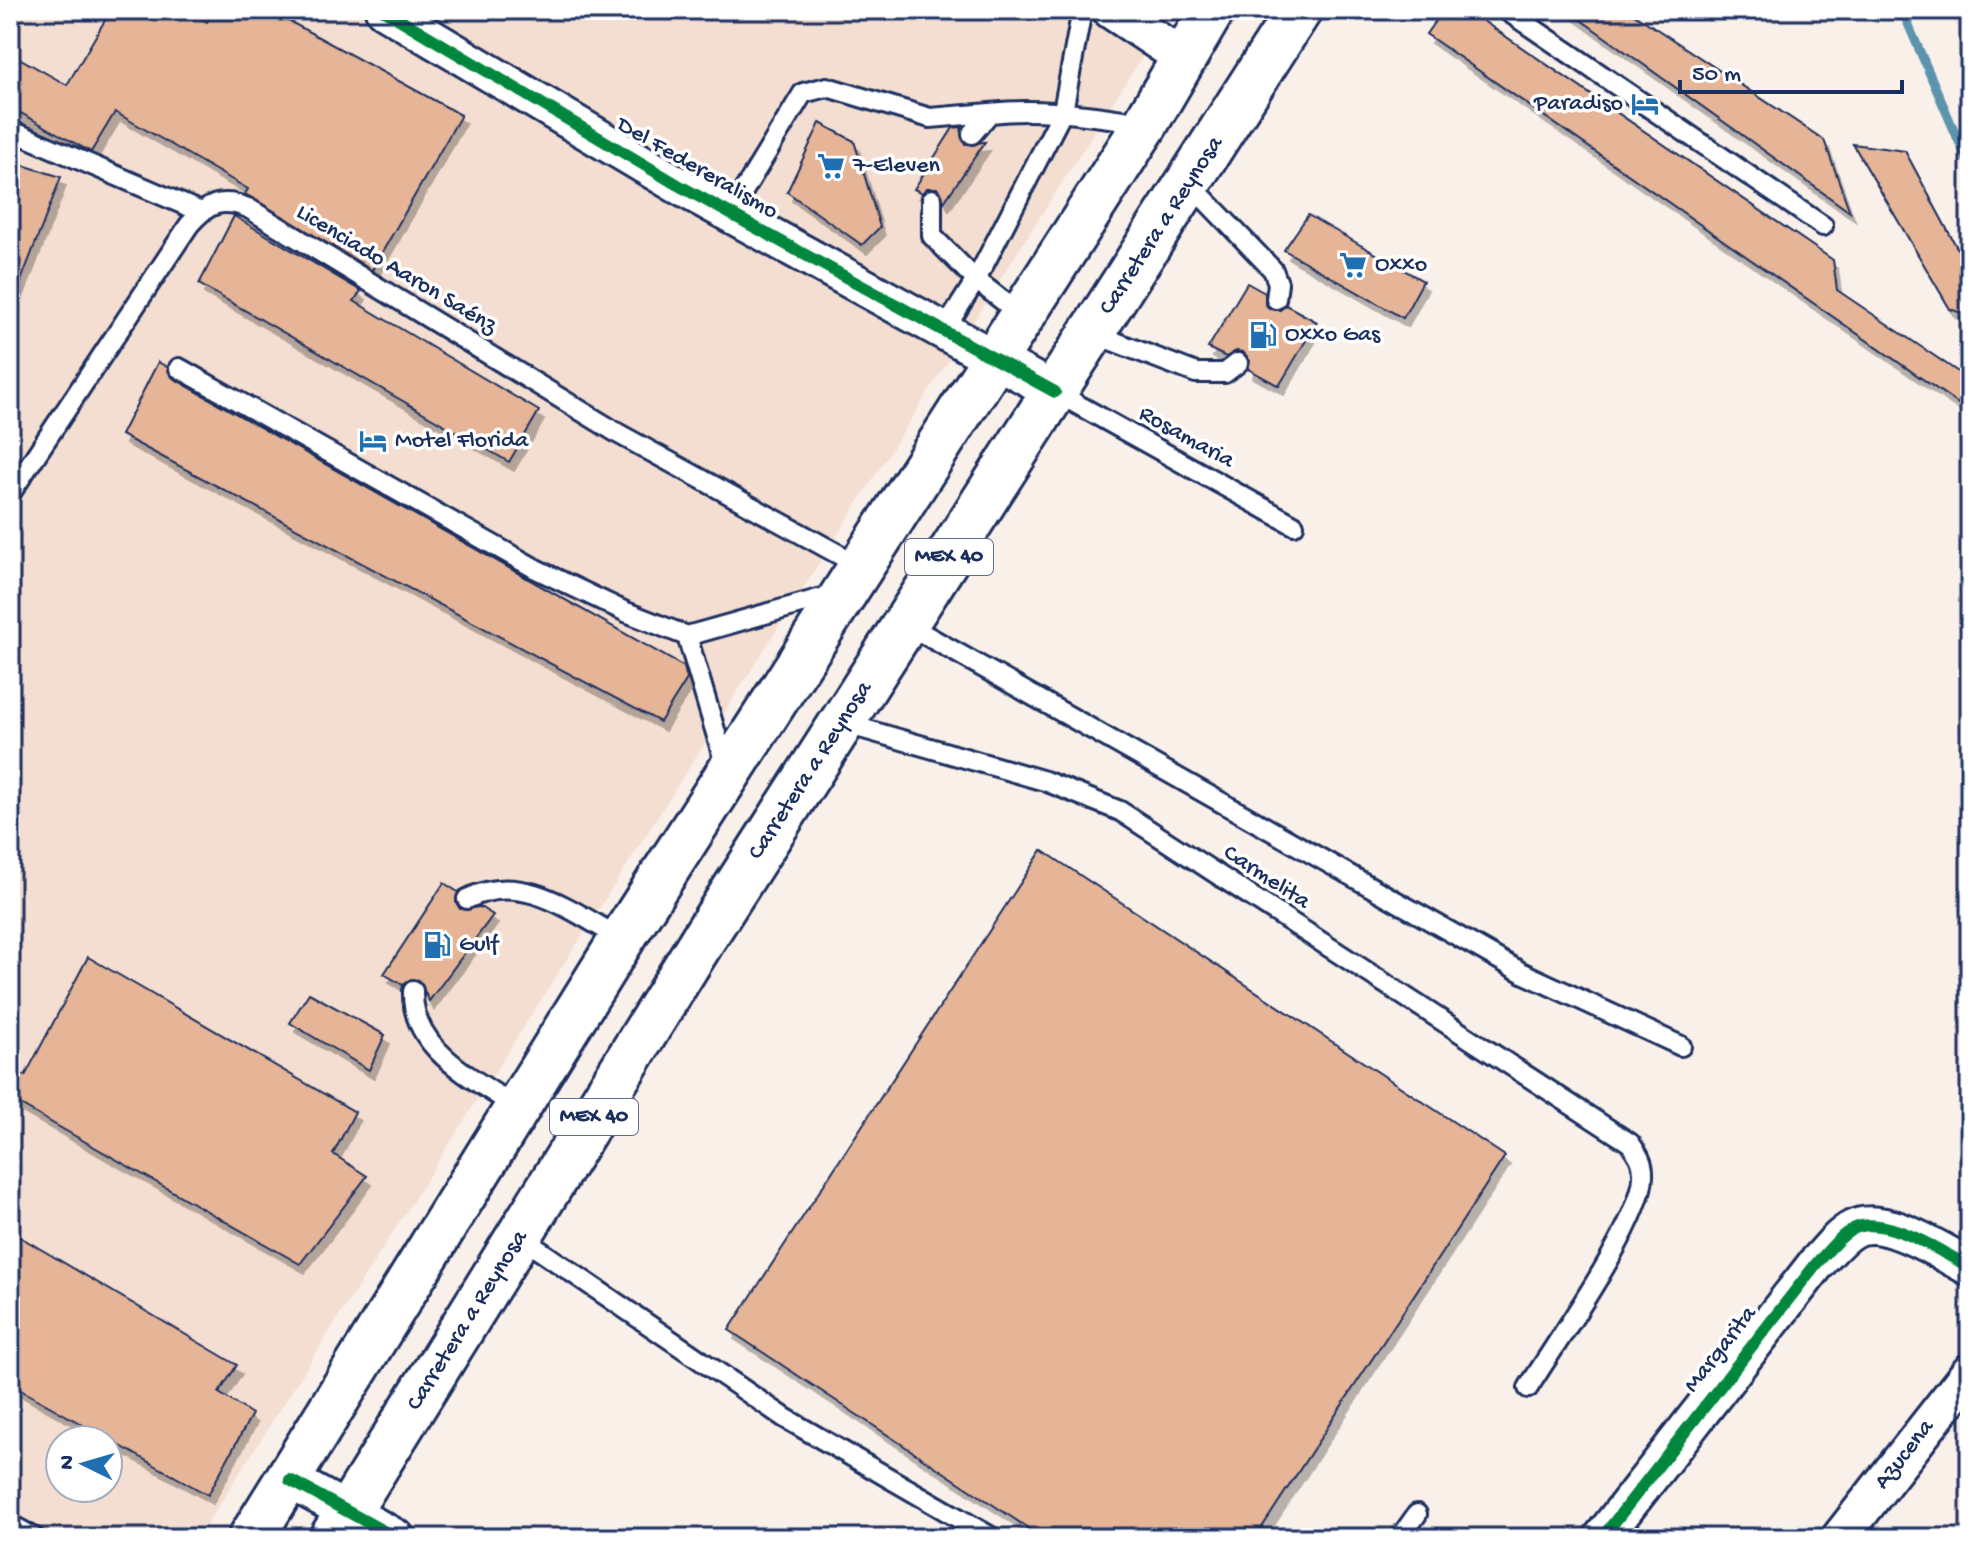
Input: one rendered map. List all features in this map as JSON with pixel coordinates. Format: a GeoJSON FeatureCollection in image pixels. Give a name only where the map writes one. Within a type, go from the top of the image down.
{"type":"FeatureCollection","features":[{"type":"Feature","properties":{"kind":"main road","name":"MEX 40"},"geometry":{"type":"LineString","coordinates":[[251,1538],[290,1480],[622,939],[1020,314],[1146,123],[1212,10]]}},
{"type":"Feature","properties":{"kind":"main road","name":"Carretera a Reynosa"},"geometry":{"type":"LineString","coordinates":[[341,1525],[703,939],[1299,10]]}},
{"type":"Feature","properties":{"kind":"street","name":"Del Federeralismo"},"geometry":{"type":"LineString","coordinates":[[384,10],[730,213],[1055,392]]}},
{"type":"Feature","properties":{"kind":"street"},"geometry":{"type":"LineString","coordinates":[[1111,10],[1185,59]]}},
{"type":"Feature","properties":{"kind":"street","name":"Margarita"},"geometry":{"type":"LineString","coordinates":[[1602,1538],[1816,1264],[1852,1230],[1866,1225],[1897,1229],[1970,1267]]}},
{"type":"Feature","properties":{"kind":"street","name":"Azucena"},"geometry":{"type":"LineString","coordinates":[[1840,1538],[1970,1372]]}},
{"type":"Feature","properties":{"kind":"street"},"geometry":{"type":"LineString","coordinates":[[290,1480],[341,1525],[396,1538]]}},
{"type":"Feature","properties":{"kind":"lane"},"geometry":{"type":"LineString","coordinates":[[943,332],[976,280],[1063,111],[1082,10]]}},
{"type":"Feature","properties":{"kind":"lane"},"geometry":{"type":"LineString","coordinates":[[1506,10],[1823,226]]}},
{"type":"Feature","properties":{"kind":"lane"},"geometry":{"type":"LineString","coordinates":[[730,213],[803,93],[827,87],[930,118],[1063,111],[1146,123]]}},
{"type":"Feature","properties":{"kind":"lane"},"geometry":{"type":"LineString","coordinates":[[972,134],[990,113]]}},
{"type":"Feature","properties":{"kind":"lane"},"geometry":{"type":"LineString","coordinates":[[10,130],[201,212],[69,400],[10,494]]}},
{"type":"Feature","properties":{"kind":"lane"},"geometry":{"type":"LineString","coordinates":[[1190,184],[1273,270],[1278,283],[1276,299]]}},
{"type":"Feature","properties":{"kind":"lane"},"geometry":{"type":"LineString","coordinates":[[932,199],[932,236],[976,280],[1020,314]]}},
{"type":"Feature","properties":{"kind":"lane","name":"Licenciado Aaron Saénz"},"geometry":{"type":"LineString","coordinates":[[201,212],[222,201],[248,208],[851,579]]}},
{"type":"Feature","properties":{"kind":"lane"},"geometry":{"type":"LineString","coordinates":[[1092,333],[1196,373],[1225,373],[1238,363]]}},
{"type":"Feature","properties":{"kind":"lane"},"geometry":{"type":"LineString","coordinates":[[179,368],[536,569],[626,612],[687,636],[851,579]]}},
{"type":"Feature","properties":{"kind":"lane","name":"Rosamaria"},"geometry":{"type":"LineString","coordinates":[[1055,392],[1294,525]]}},
{"type":"Feature","properties":{"kind":"lane"},"geometry":{"type":"LineString","coordinates":[[906,624],[1523,973],[1681,1046]]}},
{"type":"Feature","properties":{"kind":"lane"},"geometry":{"type":"LineString","coordinates":[[687,636],[728,774]]}},
{"type":"Feature","properties":{"kind":"lane","name":"Carmelita"},"geometry":{"type":"LineString","coordinates":[[843,723],[1045,781],[1120,811],[1630,1143],[1641,1158],[1644,1174],[1637,1203],[1624,1232],[1528,1388]]}},
{"type":"Feature","properties":{"kind":"lane"},"geometry":{"type":"LineString","coordinates":[[467,899],[485,889],[512,888],[534,893],[622,939]]}},
{"type":"Feature","properties":{"kind":"lane"},"geometry":{"type":"LineString","coordinates":[[413,991],[412,1010],[419,1030],[434,1049],[517,1108]]}},
{"type":"Feature","properties":{"kind":"lane"},"geometry":{"type":"LineString","coordinates":[[520,1237],[785,1418],[993,1538]]}},
{"type":"Feature","properties":{"kind":"lane"},"geometry":{"type":"LineString","coordinates":[[1400,1538],[1417,1514]]}},
{"type":"Feature","properties":{"kind":"lane"},"geometry":{"type":"LineString","coordinates":[[10,1524],[35,1538]]}},
{"type":"Feature","properties":{"kind":"shaded area"},"geometry":{"type":"Polygon","coordinates":[[[10,10],[1172,10],[198,1538],[10,1538],[10,10]]]}},
{"type":"Feature","properties":{"kind":"shaded area"},"geometry":{"type":"Polygon","coordinates":[[[1950,10],[1970,10],[1970,58],[1950,10]]]}},
{"type":"Feature","properties":{"kind":"building"},"geometry":{"type":"Polygon","coordinates":[[[111,10],[186,10],[207,22],[214,10],[269,10],[461,115],[372,270],[245,194],[248,189],[115,112],[91,152],[10,107],[10,53],[67,85],[111,10]]]}},
{"type":"Feature","properties":{"kind":"building"},"geometry":{"type":"Polygon","coordinates":[[[1443,10],[1467,10],[1833,260],[1837,290],[1970,380],[1970,412],[1426,34],[1443,10]]]}},
{"type":"Feature","properties":{"kind":"building"},"geometry":{"type":"Polygon","coordinates":[[[1567,10],[1628,10],[1824,140],[1850,212],[1567,10]]]}},
{"type":"Feature","properties":{"kind":"building","name":"7-Eleven"},"geometry":{"type":"Polygon","coordinates":[[[820,123],[854,141],[880,227],[862,245],[787,192],[820,123]]]}},
{"type":"Feature","properties":{"kind":"building"},"geometry":{"type":"Polygon","coordinates":[[[961,127],[965,144],[985,142],[944,202],[937,188],[927,188],[922,193],[914,189],[953,128],[961,127]]]}},
{"type":"Feature","properties":{"kind":"building"},"geometry":{"type":"Polygon","coordinates":[[[1853,144],[1905,151],[1970,272],[1970,316],[1950,309],[1853,144]]]}},
{"type":"Feature","properties":{"kind":"building"},"geometry":{"type":"Polygon","coordinates":[[[16,163],[61,177],[12,304],[10,180],[16,163]]]}},
{"type":"Feature","properties":{"kind":"building","name":"Oxxo"},"geometry":{"type":"Polygon","coordinates":[[[1308,215],[1423,281],[1403,318],[1284,250],[1308,215]]]}},
{"type":"Feature","properties":{"kind":"building"},"geometry":{"type":"Polygon","coordinates":[[[234,216],[361,291],[354,301],[539,411],[509,462],[199,284],[234,216]]]}},
{"type":"Feature","properties":{"kind":"building","name":"Oxxo Gas"},"geometry":{"type":"Polygon","coordinates":[[[1247,283],[1265,293],[1265,303],[1269,309],[1280,310],[1286,305],[1317,322],[1279,386],[1248,369],[1250,361],[1243,352],[1236,351],[1226,357],[1208,348],[1247,283]]]}},
{"type":"Feature","properties":{"kind":"building"},"geometry":{"type":"Polygon","coordinates":[[[158,362],[167,367],[173,378],[684,667],[687,679],[660,722],[121,435],[158,362]]]}},
{"type":"Feature","properties":{"kind":"building"},"geometry":{"type":"Polygon","coordinates":[[[1042,850],[1505,1156],[1255,1538],[1043,1538],[729,1330],[1042,850]]]}},
{"type":"Feature","properties":{"kind":"building","name":"Gulf"},"geometry":{"type":"Polygon","coordinates":[[[444,883],[458,892],[456,902],[460,909],[480,907],[493,915],[429,1001],[419,980],[411,979],[403,985],[384,974],[444,883]]]}},
{"type":"Feature","properties":{"kind":"building"},"geometry":{"type":"Polygon","coordinates":[[[88,957],[355,1112],[333,1154],[367,1176],[300,1264],[10,1099],[10,1068],[25,1076],[88,957]]]}},
{"type":"Feature","properties":{"kind":"building"},"geometry":{"type":"Polygon","coordinates":[[[309,993],[385,1035],[369,1070],[290,1023],[309,993]]]}},
{"type":"Feature","properties":{"kind":"building"},"geometry":{"type":"Polygon","coordinates":[[[10,1231],[237,1365],[219,1393],[252,1414],[208,1495],[124,1448],[124,1424],[81,1424],[10,1384],[10,1231]]]}},
{"type":"Feature","properties":{"kind":"waterway"},"geometry":{"type":"LineString","coordinates":[[1902,10],[1970,167]]}},
{"type":"Feature","properties":{"kind":"cycle path"},"geometry":{"type":"LineString","coordinates":[[384,10],[678,185],[1055,392]]}},
{"type":"Feature","properties":{"kind":"cycle path"},"geometry":{"type":"LineString","coordinates":[[1602,1538],[1816,1264],[1848,1232],[1866,1225],[1896,1230],[1970,1267]]}},
{"type":"Feature","properties":{"kind":"cycle path"},"geometry":{"type":"LineString","coordinates":[[290,1480],[396,1538]]}},
{"type":"Feature","properties":{"kind":"place","name":"Paradiso"},"geometry":{"type":"Point","coordinates":[1645,104]}},
{"type":"Feature","properties":{"kind":"place","name":"7-Eleven"},"geometry":{"type":"Point","coordinates":[831,166]}},
{"type":"Feature","properties":{"kind":"place","name":"Oxxo"},"geometry":{"type":"Point","coordinates":[1353,265]}},
{"type":"Feature","properties":{"kind":"place","name":"Oxxo Gas"},"geometry":{"type":"Point","coordinates":[1263,335]}},
{"type":"Feature","properties":{"kind":"place","name":"Motel Florida"},"geometry":{"type":"Point","coordinates":[373,441]}},
{"type":"Feature","properties":{"kind":"place","name":"Gulf"},"geometry":{"type":"Point","coordinates":[437,945]}}]}
